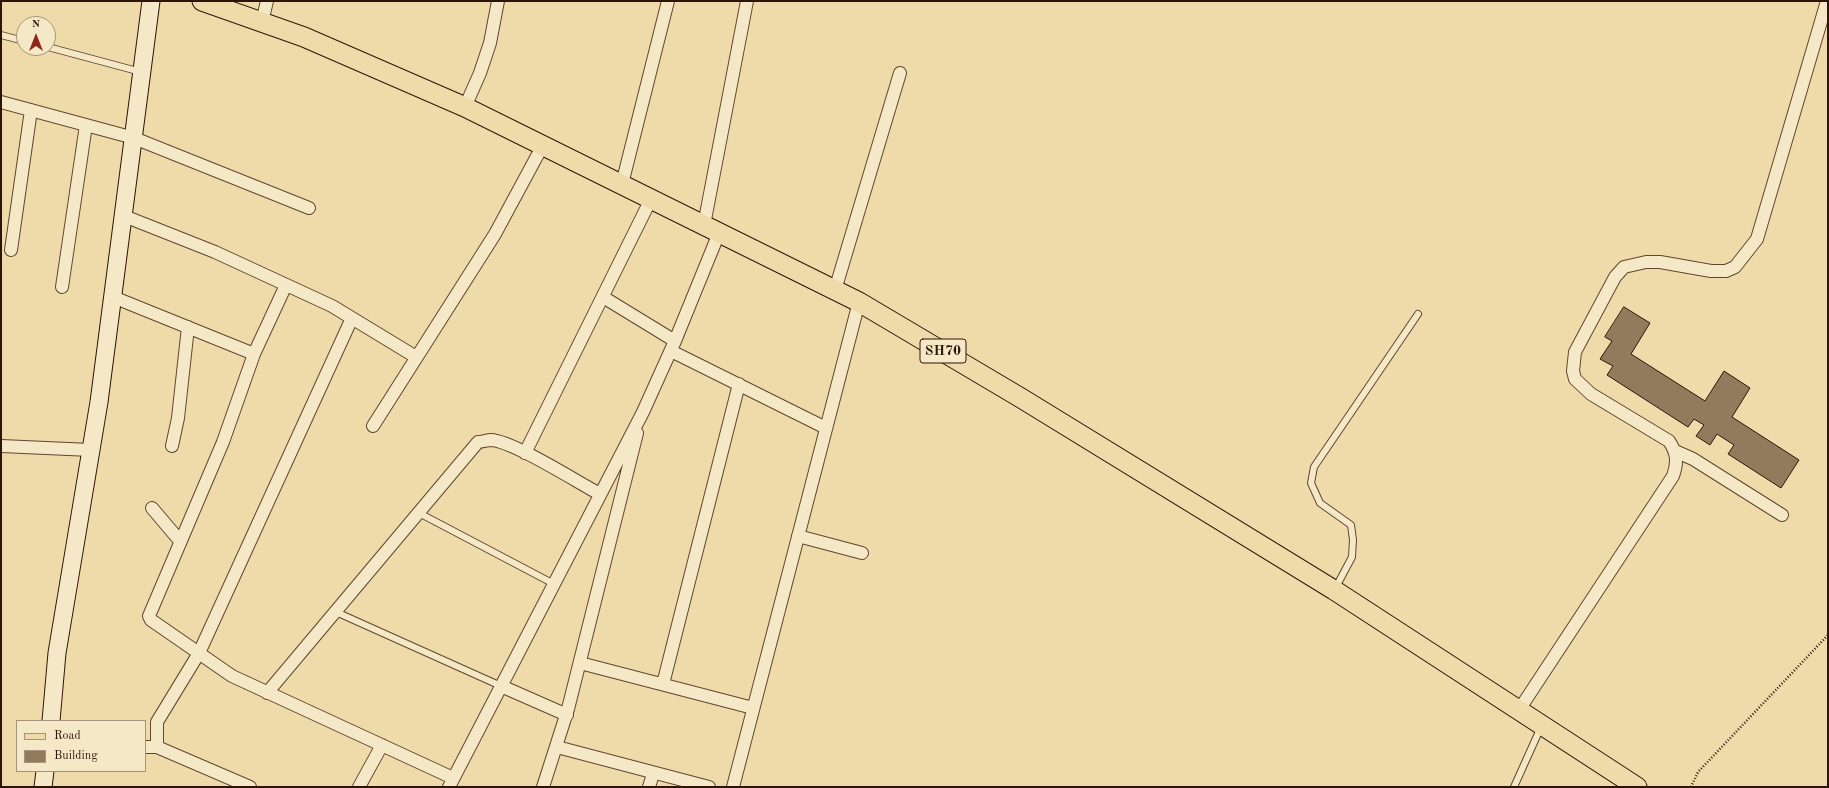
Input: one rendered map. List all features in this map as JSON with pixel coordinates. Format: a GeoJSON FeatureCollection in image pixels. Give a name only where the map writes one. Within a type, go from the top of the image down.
{"type":"FeatureCollection","features":[{"type":"Feature","properties":{"kind":"main road","name":"SH70"},"geometry":{"type":"LineString","coordinates":[[202,1],[304,37],[465,107],[859,302],[1021,398],[1334,590],[1637,787]]}},
{"type":"Feature","properties":{"kind":"street"},"geometry":{"type":"LineString","coordinates":[[51,720],[58,645],[99,402],[151,1]]}},
{"type":"Feature","properties":{"kind":"street"},"geometry":{"type":"LineString","coordinates":[[262,22],[267,1]]}},
{"type":"Feature","properties":{"kind":"street"},"geometry":{"type":"LineString","coordinates":[[465,107],[480,74],[488,49],[498,1]]}},
{"type":"Feature","properties":{"kind":"street"},"geometry":{"type":"LineString","coordinates":[[622,184],[668,1]]}},
{"type":"Feature","properties":{"kind":"street"},"geometry":{"type":"LineString","coordinates":[[286,285],[254,354],[223,442],[149,616],[151,620],[232,676],[382,746],[451,782],[642,412],[673,346],[711,229],[747,1]]}},
{"type":"Feature","properties":{"kind":"street"},"geometry":{"type":"LineString","coordinates":[[1519,710],[1673,476],[1677,460],[1675,452],[1669,441],[1591,394],[1579,384],[1575,379],[1573,371],[1575,352],[1615,277],[1624,267],[1646,262],[1660,262],[1712,271],[1726,271],[1735,267],[1757,239],[1827,1]]}},
{"type":"Feature","properties":{"kind":"street"},"geometry":{"type":"LineString","coordinates":[[835,290],[900,73]]}},
{"type":"Feature","properties":{"kind":"street"},"geometry":{"type":"LineString","coordinates":[[1,102],[134,138],[309,208]]}},
{"type":"Feature","properties":{"kind":"street"},"geometry":{"type":"LineString","coordinates":[[11,250],[31,110]]}},
{"type":"Feature","properties":{"kind":"street"},"geometry":{"type":"LineString","coordinates":[[62,287],[86,125]]}},
{"type":"Feature","properties":{"kind":"street"},"geometry":{"type":"LineString","coordinates":[[374,426],[416,357],[495,234],[543,145]]}},
{"type":"Feature","properties":{"kind":"street"},"geometry":{"type":"LineString","coordinates":[[525,453],[651,199]]}},
{"type":"Feature","properties":{"kind":"street"},"geometry":{"type":"LineString","coordinates":[[124,216],[215,252],[332,306],[416,357]]}},
{"type":"Feature","properties":{"kind":"street"},"geometry":{"type":"LineString","coordinates":[[113,297],[254,354]]}},
{"type":"Feature","properties":{"kind":"street"},"geometry":{"type":"LineString","coordinates":[[602,297],[673,346],[739,384],[826,428]]}},
{"type":"Feature","properties":{"kind":"street"},"geometry":{"type":"LineString","coordinates":[[733,787],[859,302]]}},
{"type":"Feature","properties":{"kind":"street"},"geometry":{"type":"LineString","coordinates":[[250,787],[151,747],[157,722],[199,653],[352,318]]}},
{"type":"Feature","properties":{"kind":"street"},"geometry":{"type":"LineString","coordinates":[[172,446],[178,418],[188,327]]}},
{"type":"Feature","properties":{"kind":"street"},"geometry":{"type":"LineString","coordinates":[[663,684],[739,384]]}},
{"type":"Feature","properties":{"kind":"street"},"geometry":{"type":"LineString","coordinates":[[543,787],[557,747],[580,663],[642,412]]}},
{"type":"Feature","properties":{"kind":"street"},"geometry":{"type":"LineString","coordinates":[[267,693],[478,442],[490,440],[504,444],[525,453],[600,494]]}},
{"type":"Feature","properties":{"kind":"street"},"geometry":{"type":"LineString","coordinates":[[1,446],[91,450]]}},
{"type":"Feature","properties":{"kind":"street"},"geometry":{"type":"LineString","coordinates":[[1675,452],[1693,459],[1782,514]]}},
{"type":"Feature","properties":{"kind":"street"},"geometry":{"type":"LineString","coordinates":[[152,508],[180,541]]}},
{"type":"Feature","properties":{"kind":"street"},"geometry":{"type":"LineString","coordinates":[[798,536],[862,553]]}},
{"type":"Feature","properties":{"kind":"street"},"geometry":{"type":"LineString","coordinates":[[580,663],[753,708]]}},
{"type":"Feature","properties":{"kind":"street"},"geometry":{"type":"LineString","coordinates":[[501,686],[566,715]]}},
{"type":"Feature","properties":{"kind":"street"},"geometry":{"type":"LineString","coordinates":[[359,787],[382,746]]}},
{"type":"Feature","properties":{"kind":"street"},"geometry":{"type":"LineString","coordinates":[[557,747],[653,774],[709,787]]}},
{"type":"Feature","properties":{"kind":"street"},"geometry":{"type":"LineString","coordinates":[[43,787],[45,772]]}},
{"type":"Feature","properties":{"kind":"street"},"geometry":{"type":"LineString","coordinates":[[649,787],[653,774]]}},
{"type":"Feature","properties":{"kind":"lane"},"geometry":{"type":"LineString","coordinates":[[1,35],[16,39]]}},
{"type":"Feature","properties":{"kind":"lane"},"geometry":{"type":"LineString","coordinates":[[56,50],[142,72]]}},
{"type":"Feature","properties":{"kind":"lane"},"geometry":{"type":"LineString","coordinates":[[1334,590],[1352,557],[1353,540],[1351,526],[1320,502],[1311,483],[1314,467],[1418,314]]}},
{"type":"Feature","properties":{"kind":"lane"},"geometry":{"type":"LineString","coordinates":[[419,513],[554,584]]}},
{"type":"Feature","properties":{"kind":"lane"},"geometry":{"type":"LineString","coordinates":[[336,612],[501,686]]}},
{"type":"Feature","properties":{"kind":"lane"},"geometry":{"type":"LineString","coordinates":[[1514,787],[1542,725]]}},
{"type":"Feature","properties":{"kind":"path"},"geometry":{"type":"LineString","coordinates":[[1691,787],[1698,772],[1828,635]]}},
{"type":"Feature","properties":{"kind":"building"},"geometry":{"type":"Polygon","coordinates":[[[1624,307],[1650,323],[1631,354],[1705,401],[1724,371],[1750,388],[1732,417],[1799,460],[1781,488],[1728,454],[1734,445],[1717,434],[1710,445],[1696,436],[1704,425],[1694,419],[1688,427],[1607,375],[1613,366],[1600,359],[1612,341],[1605,337],[1624,307]]]}}]}
